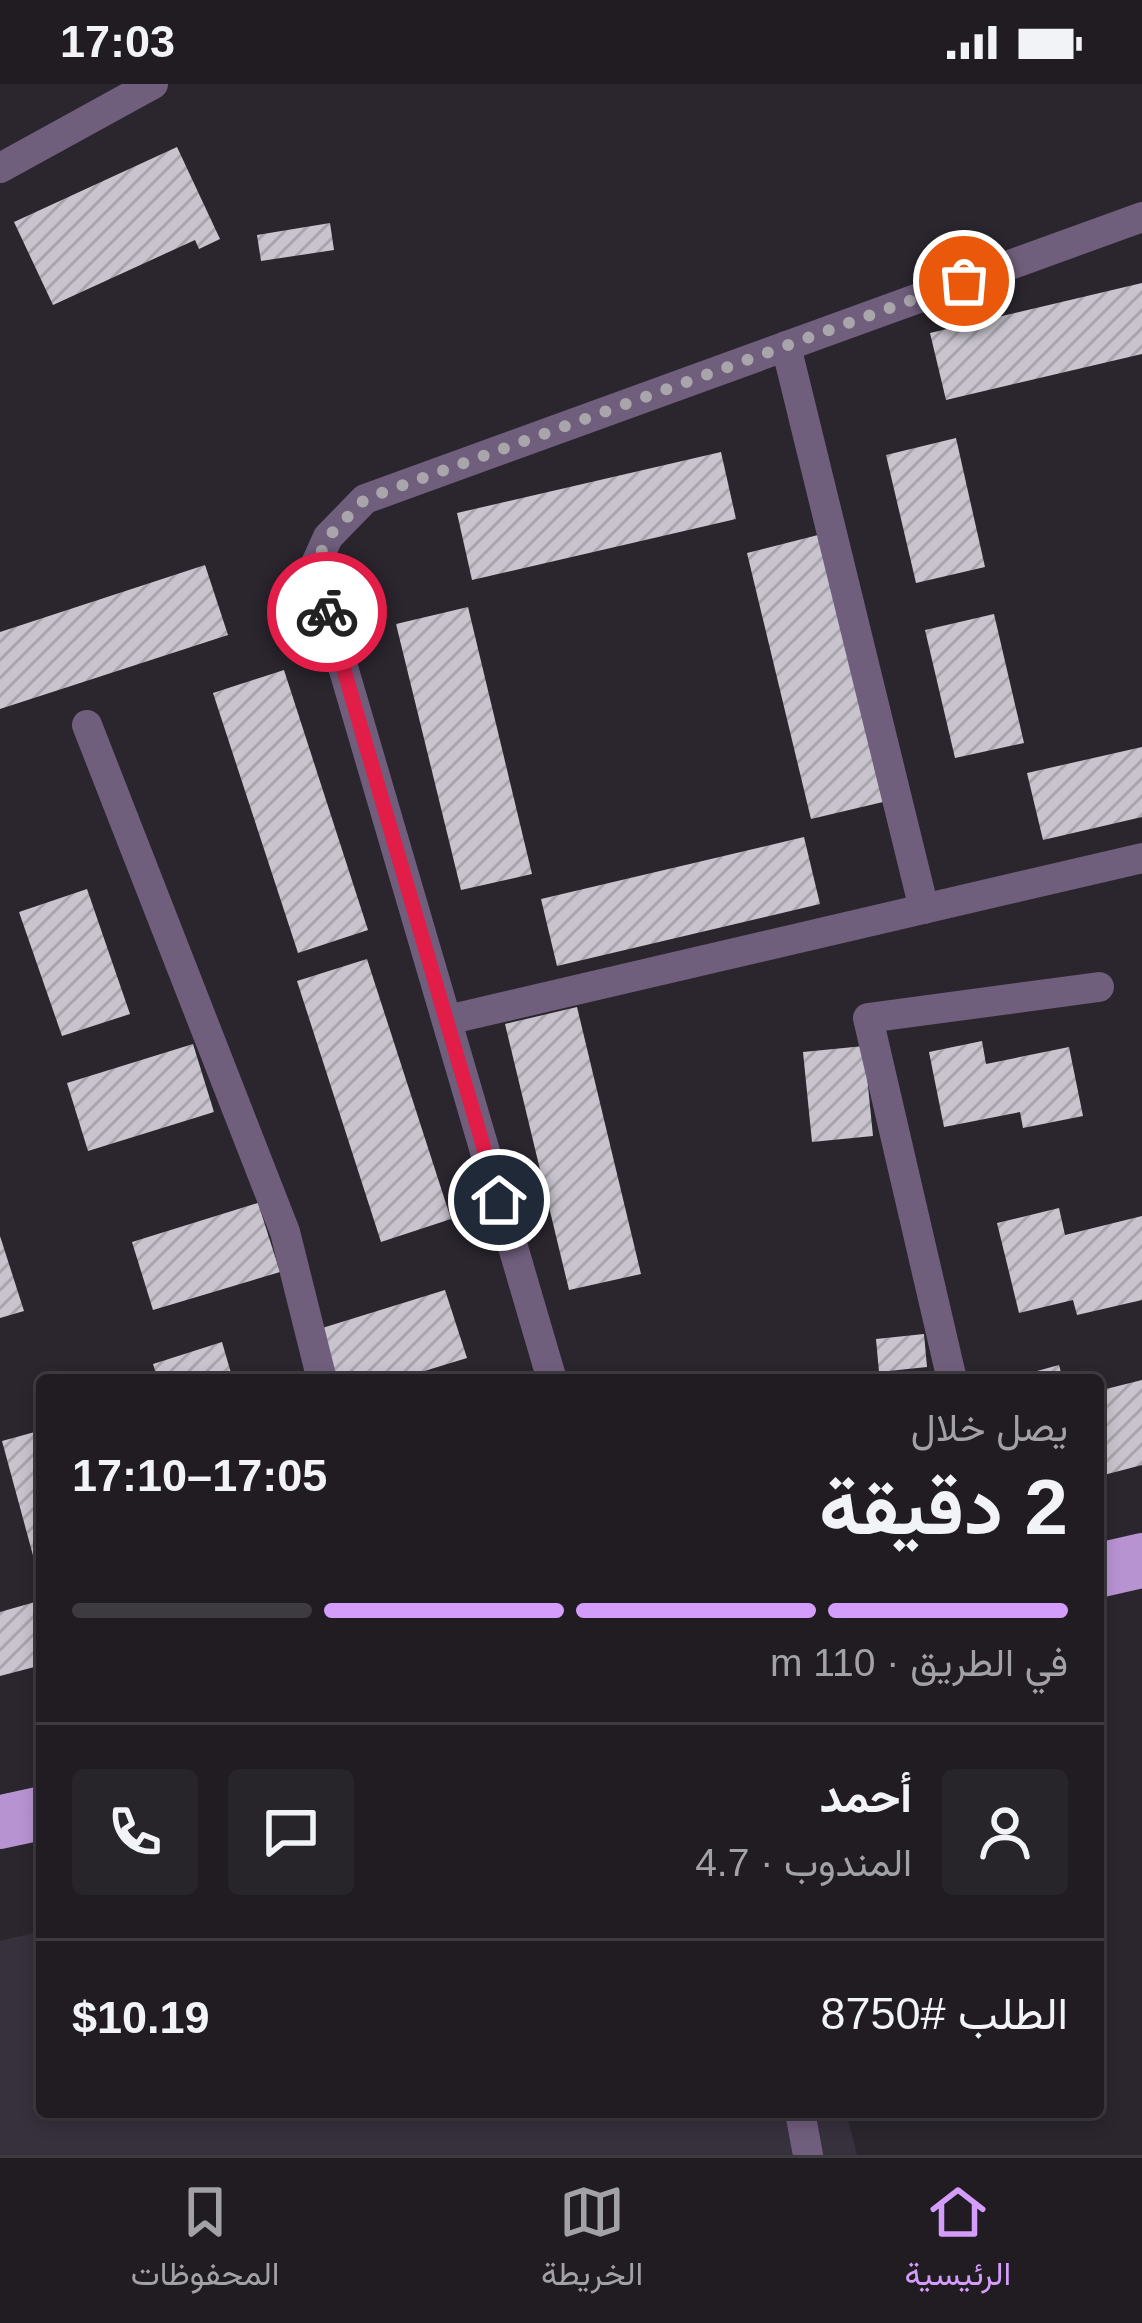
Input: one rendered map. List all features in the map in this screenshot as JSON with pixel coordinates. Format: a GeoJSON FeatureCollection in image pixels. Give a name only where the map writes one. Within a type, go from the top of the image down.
{"type":"FeatureCollection","features":[{"type":"Feature","properties":{"kind":"main road"},"geometry":{"type":"LineString","coordinates":[[1104,1557],[1142,1548]]}},
{"type":"Feature","properties":{"kind":"main road"},"geometry":{"type":"LineString","coordinates":[[1104,1582],[1142,1574]]}},
{"type":"Feature","properties":{"kind":"main road"},"geometry":{"type":"LineString","coordinates":[[0,1810],[36,1802]]}},
{"type":"Feature","properties":{"kind":"main road"},"geometry":{"type":"LineString","coordinates":[[0,1834],[36,1826]]}},
{"type":"Feature","properties":{"kind":"lane"},"geometry":{"type":"LineString","coordinates":[[0,168],[153,84]]}},
{"type":"Feature","properties":{"kind":"lane"},"geometry":{"type":"LineString","coordinates":[[550,1374],[314,568],[328,537],[365,499],[1142,217]]}},
{"type":"Feature","properties":{"kind":"lane"},"geometry":{"type":"LineString","coordinates":[[786,346],[924,909]]}},
{"type":"Feature","properties":{"kind":"lane"},"geometry":{"type":"LineString","coordinates":[[87,724],[285,1232],[320,1374]]}},
{"type":"Feature","properties":{"kind":"lane"},"geometry":{"type":"LineString","coordinates":[[446,1020],[1142,858]]}},
{"type":"Feature","properties":{"kind":"lane"},"geometry":{"type":"LineString","coordinates":[[951,1374],[868,1018],[1099,987]]}},
{"type":"Feature","properties":{"kind":"lane"},"geometry":{"type":"LineString","coordinates":[[801,2118],[808,2155]]}},
{"type":"Feature","properties":{"kind":"shaded area"},"geometry":{"type":"Polygon","coordinates":[[[36,1932],[36,2118],[848,2118],[857,2155],[0,2155],[0,1941],[36,1932]]]}},
{"type":"Feature","properties":{"kind":"building"},"geometry":{"type":"Polygon","coordinates":[[[177,147],[220,239],[199,249],[195,240],[53,305],[14,222],[177,147]]]}},
{"type":"Feature","properties":{"kind":"building"},"geometry":{"type":"Polygon","coordinates":[[[330,223],[334,250],[261,261],[257,235],[330,223]]]}},
{"type":"Feature","properties":{"kind":"building"},"geometry":{"type":"Polygon","coordinates":[[[1142,283],[1142,354],[946,400],[930,333],[1142,283]]]}},
{"type":"Feature","properties":{"kind":"building"},"geometry":{"type":"Polygon","coordinates":[[[956,438],[985,567],[916,583],[886,455],[956,438]]]}},
{"type":"Feature","properties":{"kind":"building"},"geometry":{"type":"Polygon","coordinates":[[[721,452],[736,519],[472,580],[457,513],[721,452]]]}},
{"type":"Feature","properties":{"kind":"building"},"geometry":{"type":"Polygon","coordinates":[[[818,535],[883,802],[811,819],[747,553],[818,535]]]}},
{"type":"Feature","properties":{"kind":"building"},"geometry":{"type":"Polygon","coordinates":[[[205,565],[228,635],[0,709],[0,632],[205,565]]]}},
{"type":"Feature","properties":{"kind":"building"},"geometry":{"type":"Polygon","coordinates":[[[468,607],[532,874],[461,890],[396,624],[468,607]]]}},
{"type":"Feature","properties":{"kind":"building"},"geometry":{"type":"Polygon","coordinates":[[[994,614],[1024,743],[955,758],[925,630],[994,614]]]}},
{"type":"Feature","properties":{"kind":"building"},"geometry":{"type":"Polygon","coordinates":[[[284,670],[368,930],[298,953],[213,693],[284,670]]]}},
{"type":"Feature","properties":{"kind":"building"},"geometry":{"type":"Polygon","coordinates":[[[1142,747],[1142,817],[1043,840],[1027,773],[1142,747]]]}},
{"type":"Feature","properties":{"kind":"building"},"geometry":{"type":"Polygon","coordinates":[[[804,837],[820,904],[557,966],[541,899],[804,837]]]}},
{"type":"Feature","properties":{"kind":"building"},"geometry":{"type":"Polygon","coordinates":[[[87,889],[130,1014],[62,1036],[19,912],[87,889]]]}},
{"type":"Feature","properties":{"kind":"building"},"geometry":{"type":"Polygon","coordinates":[[[367,959],[451,1219],[381,1242],[297,981],[367,959]]]}},
{"type":"Feature","properties":{"kind":"building"},"geometry":{"type":"Polygon","coordinates":[[[577,1007],[641,1274],[569,1290],[505,1024],[577,1007]]]}},
{"type":"Feature","properties":{"kind":"building"},"geometry":{"type":"Polygon","coordinates":[[[982,1041],[986,1064],[1069,1047],[1083,1116],[1023,1128],[1020,1112],[944,1127],[929,1052],[982,1041]]]}},
{"type":"Feature","properties":{"kind":"building"},"geometry":{"type":"Polygon","coordinates":[[[193,1044],[214,1112],[88,1151],[67,1083],[193,1044]]]}},
{"type":"Feature","properties":{"kind":"building"},"geometry":{"type":"Polygon","coordinates":[[[864,1046],[873,1136],[812,1142],[803,1052],[864,1046]]]}},
{"type":"Feature","properties":{"kind":"building"},"geometry":{"type":"Polygon","coordinates":[[[258,1203],[280,1272],[153,1310],[132,1242],[258,1203]]]}},
{"type":"Feature","properties":{"kind":"building"},"geometry":{"type":"Polygon","coordinates":[[[1059,1208],[1065,1235],[1142,1216],[1142,1300],[1077,1315],[1073,1300],[1019,1313],[997,1223],[1059,1208]]]}},
{"type":"Feature","properties":{"kind":"building"},"geometry":{"type":"Polygon","coordinates":[[[0,1236],[24,1311],[0,1318],[0,1236]]]}},
{"type":"Feature","properties":{"kind":"building"},"geometry":{"type":"Polygon","coordinates":[[[445,1290],[467,1358],[415,1374],[333,1374],[319,1329],[445,1290]]]}},
{"type":"Feature","properties":{"kind":"building"},"geometry":{"type":"Polygon","coordinates":[[[924,1334],[927,1367],[879,1372],[876,1339],[924,1334]]]}},
{"type":"Feature","properties":{"kind":"building"},"geometry":{"type":"Polygon","coordinates":[[[222,1342],[231,1374],[156,1374],[153,1364],[222,1342]]]}},
{"type":"Feature","properties":{"kind":"building"},"geometry":{"type":"Polygon","coordinates":[[[1059,1365],[1061,1374],[1026,1374],[1059,1365]]]}},
{"type":"Feature","properties":{"kind":"building"},"geometry":{"type":"Polygon","coordinates":[[[1142,1380],[1142,1465],[1104,1475],[1104,1390],[1142,1380]]]}},
{"type":"Feature","properties":{"kind":"building"},"geometry":{"type":"Polygon","coordinates":[[[36,1432],[36,1567],[2,1441],[36,1432]]]}},
{"type":"Feature","properties":{"kind":"building"},"geometry":{"type":"Polygon","coordinates":[[[36,1602],[36,1667],[0,1676],[0,1612],[36,1602]]]}},
{"type":"Feature","properties":{"kind":"way so far"},"geometry":{"type":"LineString","coordinates":[[327,612],[314,568],[328,537],[365,499],[964,281]]}},
{"type":"Feature","properties":{"kind":"route"},"geometry":{"type":"LineString","coordinates":[[327,612],[499,1200]]}}]}
